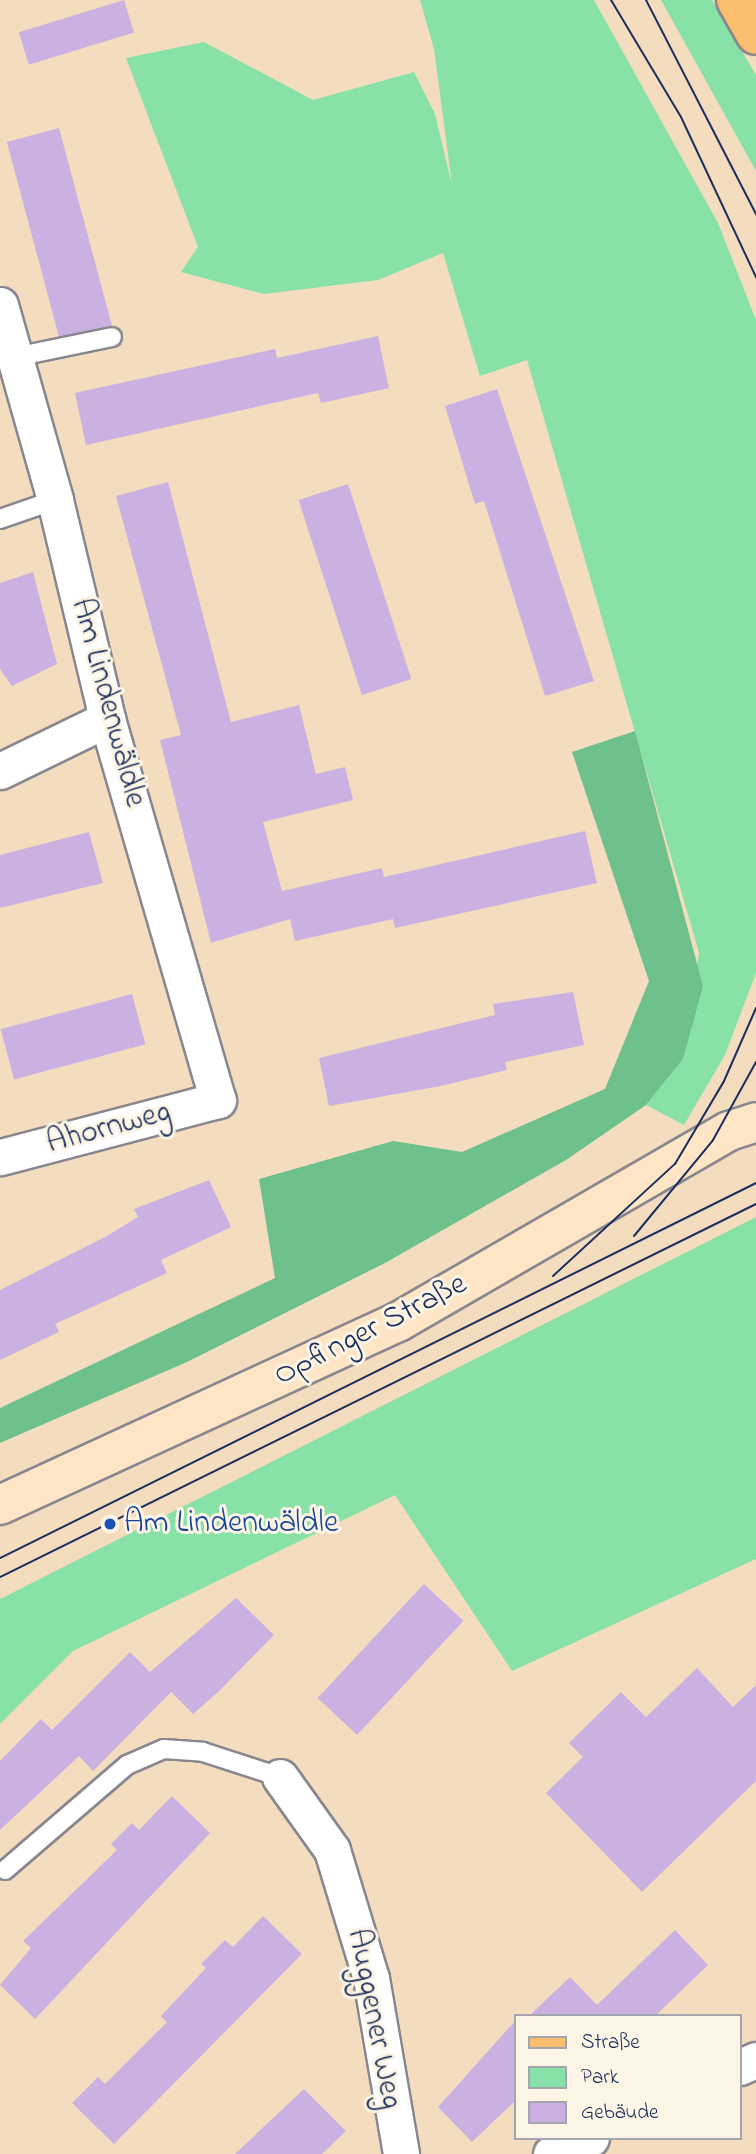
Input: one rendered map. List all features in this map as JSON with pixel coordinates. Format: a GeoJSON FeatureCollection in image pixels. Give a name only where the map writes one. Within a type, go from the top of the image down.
{"type":"FeatureCollection","features":[{"type":"Feature","properties":{"kind":"main road"},"geometry":{"type":"LineString","coordinates":[[736,0],[756,35]]}},
{"type":"Feature","properties":{"kind":"street","name":"Am Lindenwäldle"},"geometry":{"type":"LineString","coordinates":[[0,305],[7,359],[55,500],[107,719],[218,1100]]}},
{"type":"Feature","properties":{"kind":"street"},"geometry":{"type":"LineString","coordinates":[[0,771],[107,719]]}},
{"type":"Feature","properties":{"kind":"street","name":"Ahornweg"},"geometry":{"type":"LineString","coordinates":[[0,1157],[218,1100]]}},
{"type":"Feature","properties":{"kind":"street","name":"Opfinger Straße"},"geometry":{"type":"LineString","coordinates":[[0,1505],[398,1322],[743,1127],[756,1104]]}},
{"type":"Feature","properties":{"kind":"street","name":"Auggener Weg"},"geometry":{"type":"LineString","coordinates":[[280,1777],[332,1850],[371,1978],[401,2154]]}},
{"type":"Feature","properties":{"kind":"street"},"geometry":{"type":"LineString","coordinates":[[551,2154],[586,2140]]}},
{"type":"Feature","properties":{"kind":"lane"},"geometry":{"type":"LineString","coordinates":[[7,359],[112,337]]}},
{"type":"Feature","properties":{"kind":"lane"},"geometry":{"type":"LineString","coordinates":[[0,519],[55,500]]}},
{"type":"Feature","properties":{"kind":"lane"},"geometry":{"type":"LineString","coordinates":[[5,1870],[127,1765],[164,1749],[203,1752],[280,1777]]}},
{"type":"Feature","properties":{"kind":"green space"},"geometry":{"type":"Polygon","coordinates":[[[420,0],[594,0],[718,223],[756,320],[756,973],[725,1055],[684,1125],[646,1105],[683,1059],[699,953],[527,360],[480,376],[443,253],[378,280],[264,294],[181,272],[198,247],[126,58],[204,42],[313,100],[414,72],[435,114],[452,185],[434,49],[420,0]]]}},
{"type":"Feature","properties":{"kind":"green space"},"geometry":{"type":"Polygon","coordinates":[[[661,0],[712,0],[756,75],[756,171],[661,0]]]}},
{"type":"Feature","properties":{"kind":"green space"},"geometry":{"type":"Polygon","coordinates":[[[635,731],[703,986],[683,1059],[646,1105],[566,1160],[385,1263],[187,1362],[0,1443],[0,1408],[275,1278],[259,1179],[393,1141],[462,1152],[605,1089],[649,981],[572,752],[635,731]]]}},
{"type":"Feature","properties":{"kind":"green space"},"geometry":{"type":"Polygon","coordinates":[[[756,1217],[756,1559],[512,1671],[395,1495],[73,1651],[0,1724],[0,1599],[756,1217]]]}},
{"type":"Feature","properties":{"kind":"building"},"geometry":{"type":"Polygon","coordinates":[[[124,0],[134,33],[29,65],[19,32],[124,0]]]}},
{"type":"Feature","properties":{"kind":"building"},"geometry":{"type":"Polygon","coordinates":[[[59,128],[112,326],[60,340],[7,142],[59,128]]]}},
{"type":"Feature","properties":{"kind":"building"},"geometry":{"type":"Polygon","coordinates":[[[378,336],[389,388],[321,403],[318,393],[86,445],[75,393],[275,349],[277,358],[378,336]]]}},
{"type":"Feature","properties":{"kind":"building"},"geometry":{"type":"Polygon","coordinates":[[[497,389],[594,681],[545,696],[484,501],[475,504],[445,406],[497,389]]]}},
{"type":"Feature","properties":{"kind":"building"},"geometry":{"type":"Polygon","coordinates":[[[168,482],[231,722],[299,705],[316,774],[345,767],[353,800],[263,822],[282,891],[382,868],[384,877],[585,831],[597,883],[395,928],[393,919],[295,941],[290,919],[211,943],[160,740],[181,735],[116,496],[168,482]]]}},
{"type":"Feature","properties":{"kind":"building"},"geometry":{"type":"Polygon","coordinates":[[[348,484],[411,679],[362,695],[299,500],[348,484]]]}},
{"type":"Feature","properties":{"kind":"building"},"geometry":{"type":"Polygon","coordinates":[[[33,572],[57,664],[12,686],[0,669],[0,583],[33,572]]]}},
{"type":"Feature","properties":{"kind":"building"},"geometry":{"type":"Polygon","coordinates":[[[89,832],[103,883],[0,908],[0,855],[89,832]]]}},
{"type":"Feature","properties":{"kind":"building"},"geometry":{"type":"Polygon","coordinates":[[[573,992],[584,1045],[505,1062],[507,1070],[441,1086],[329,1106],[319,1058],[495,1015],[493,1004],[573,992]]]}},
{"type":"Feature","properties":{"kind":"building"},"geometry":{"type":"Polygon","coordinates":[[[132,994],[145,1044],[14,1079],[1,1029],[132,994]]]}},
{"type":"Feature","properties":{"kind":"building"},"geometry":{"type":"Polygon","coordinates":[[[209,1180],[231,1227],[161,1260],[167,1273],[55,1324],[59,1332],[0,1360],[0,1290],[107,1236],[138,1217],[134,1209],[209,1180]]]}},
{"type":"Feature","properties":{"kind":"building"},"geometry":{"type":"Polygon","coordinates":[[[424,1584],[463,1621],[357,1735],[318,1698],[424,1584]]]}},
{"type":"Feature","properties":{"kind":"building"},"geometry":{"type":"Polygon","coordinates":[[[236,1598],[274,1635],[218,1692],[193,1714],[171,1692],[93,1771],[79,1756],[0,1830],[0,1761],[41,1719],[52,1730],[130,1652],[150,1672],[236,1598]]]}},
{"type":"Feature","properties":{"kind":"building"},"geometry":{"type":"Polygon","coordinates":[[[697,1668],[733,1707],[756,1685],[756,1781],[642,1892],[546,1793],[583,1757],[569,1743],[621,1692],[646,1717],[697,1668]]]}},
{"type":"Feature","properties":{"kind":"building"},"geometry":{"type":"Polygon","coordinates":[[[172,1796],[210,1833],[35,2019],[0,1985],[31,1948],[23,1941],[117,1850],[111,1844],[132,1823],[139,1830],[172,1796]]]}},
{"type":"Feature","properties":{"kind":"building"},"geometry":{"type":"Polygon","coordinates":[[[263,1916],[302,1954],[114,2144],[72,2103],[98,2077],[105,2084],[167,2022],[161,2016],[206,1968],[201,1964],[225,1940],[233,1947],[263,1916]]]}},
{"type":"Feature","properties":{"kind":"building"},"geometry":{"type":"Polygon","coordinates":[[[675,1930],[708,1965],[657,2014],[531,2014],[570,1977],[597,2005],[675,1930]]]}},
{"type":"Feature","properties":{"kind":"building"},"geometry":{"type":"Polygon","coordinates":[[[514,2022],[514,2102],[472,2142],[438,2107],[514,2022]]]}},
{"type":"Feature","properties":{"kind":"building"},"geometry":{"type":"Polygon","coordinates":[[[304,2089],[346,2131],[322,2154],[235,2154],[304,2089]]]}},
{"type":"Feature","properties":{"kind":"tram line"},"geometry":{"type":"LineString","coordinates":[[611,0],[681,117],[756,277]]}},
{"type":"Feature","properties":{"kind":"tram line"},"geometry":{"type":"LineString","coordinates":[[646,0],[756,214]]}},
{"type":"Feature","properties":{"kind":"tram line"},"geometry":{"type":"LineString","coordinates":[[553,1276],[675,1164],[724,1081],[756,1008]]}},
{"type":"Feature","properties":{"kind":"tram line"},"geometry":{"type":"LineString","coordinates":[[634,1236],[713,1140],[756,1062]]}},
{"type":"Feature","properties":{"kind":"tram line"},"geometry":{"type":"LineString","coordinates":[[0,1558],[756,1183]]}},
{"type":"Feature","properties":{"kind":"tram line"},"geometry":{"type":"LineString","coordinates":[[0,1577],[756,1204]]}},
{"type":"Feature","properties":{"kind":"place","name":"Am Lindenwäldle"},"geometry":{"type":"Point","coordinates":[110,1524]}}]}
